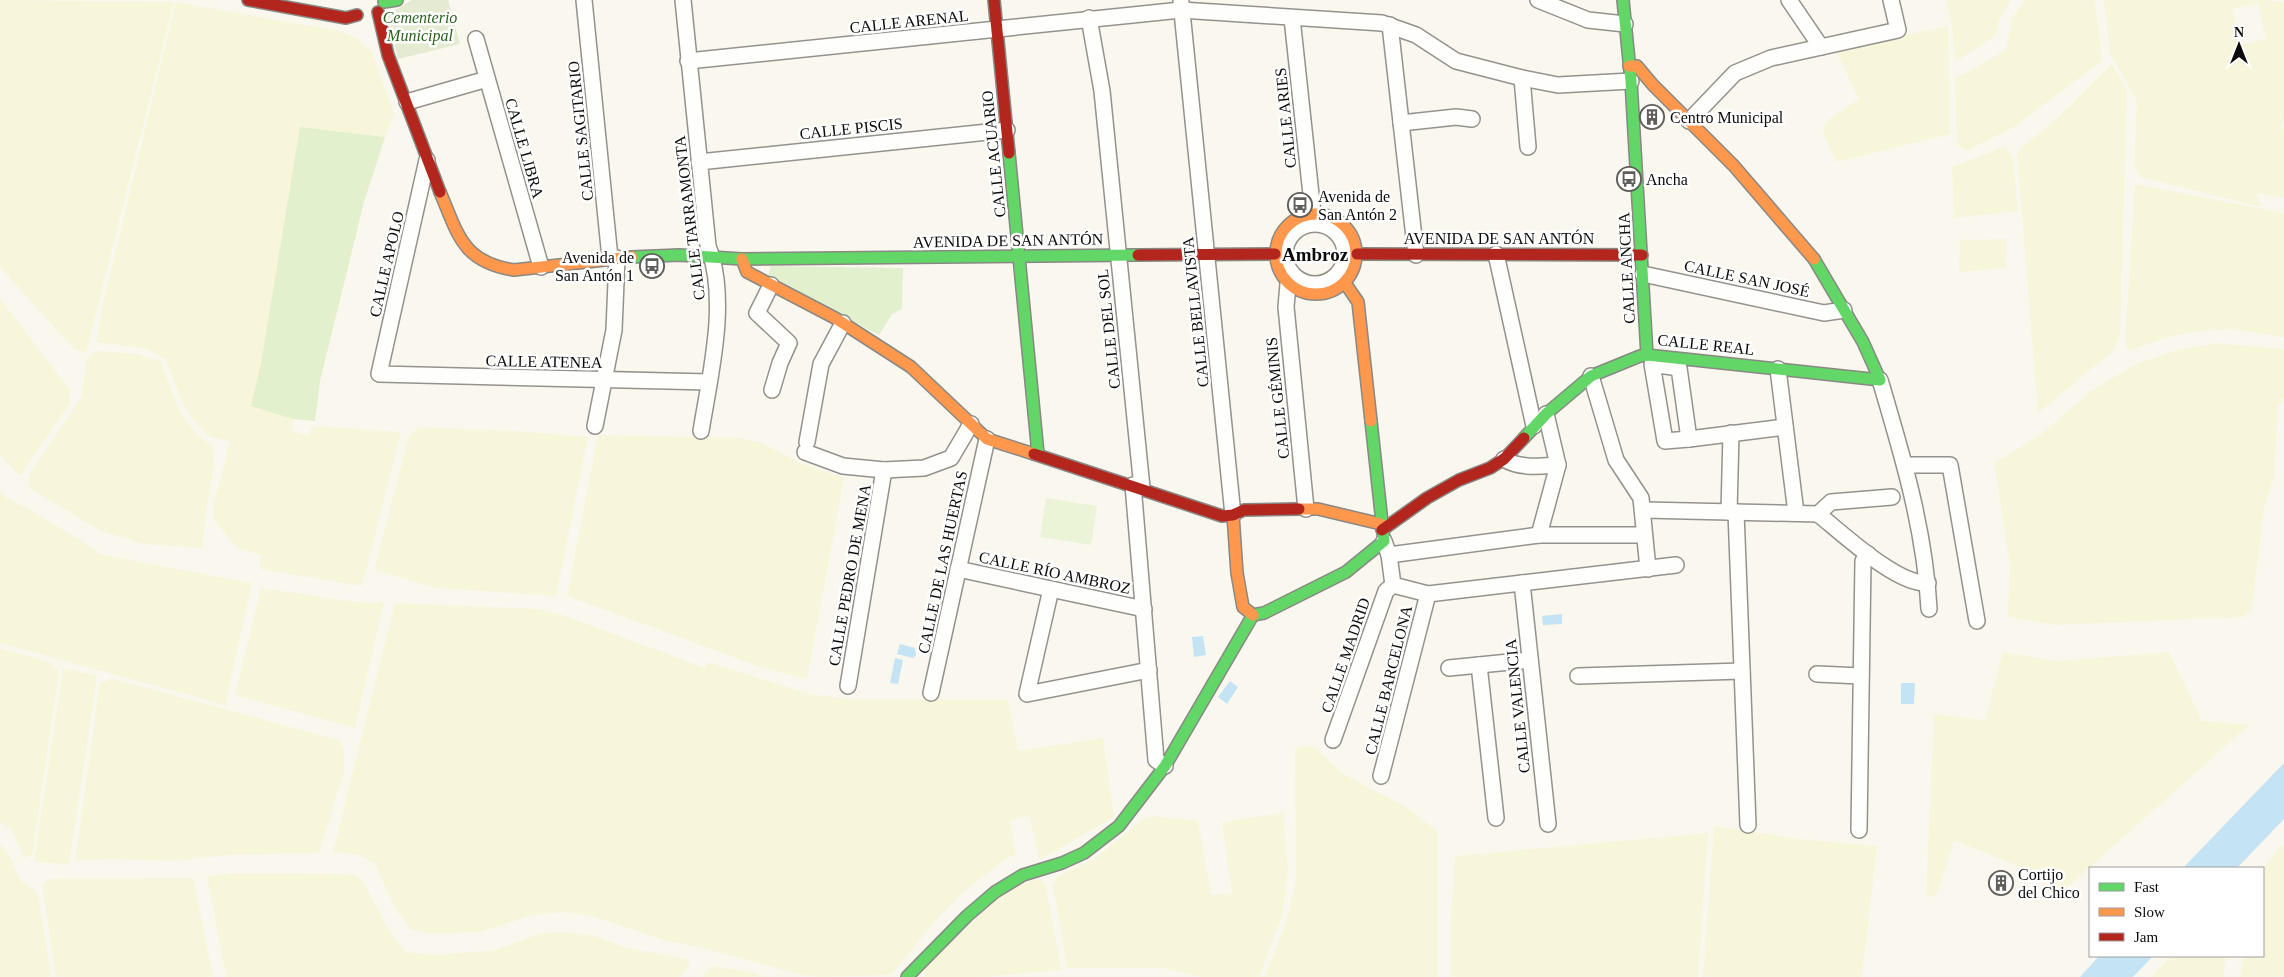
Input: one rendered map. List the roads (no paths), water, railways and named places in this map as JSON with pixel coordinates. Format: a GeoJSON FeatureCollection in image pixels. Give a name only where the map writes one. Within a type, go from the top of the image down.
{"type":"FeatureCollection","features":[{"type":"Feature","properties":{"kind":"street"},"geometry":{"type":"LineString","coordinates":[[248,0],[346,18],[370,17],[378,12],[384,1],[397,0]]}},
{"type":"Feature","properties":{"kind":"street","name":"CALLE SAGITARIO"},"geometry":{"type":"LineString","coordinates":[[584,0],[614,258],[614,330],[606,380],[595,426]]}},
{"type":"Feature","properties":{"kind":"street","name":"CALLE TARRAMONTA"},"geometry":{"type":"LineString","coordinates":[[682,0],[708,246],[712,257],[719,321],[701,431]]}},
{"type":"Feature","properties":{"kind":"street","name":"CALLE ACUARIO"},"geometry":{"type":"LineString","coordinates":[[994,0],[1038,454]]}},
{"type":"Feature","properties":{"kind":"street"},"geometry":{"type":"LineString","coordinates":[[1538,0],[1588,20],[1625,24]]}},
{"type":"Feature","properties":{"kind":"street","name":"CALLE ANCHA"},"geometry":{"type":"LineString","coordinates":[[1623,0],[1630,73],[1642,255],[1646,355]]}},
{"type":"Feature","properties":{"kind":"street"},"geometry":{"type":"LineString","coordinates":[[1789,0],[1820,46]]}},
{"type":"Feature","properties":{"kind":"street"},"geometry":{"type":"LineString","coordinates":[[1690,121],[1735,73],[1771,58],[1898,30],[1891,0]]}},
{"type":"Feature","properties":{"kind":"street"},"geometry":{"type":"LineString","coordinates":[[329,14],[348,5],[361,18]]}},
{"type":"Feature","properties":{"kind":"street","name":"CALLE ARENAL"},"geometry":{"type":"LineString","coordinates":[[688,61],[996,29],[1181,5],[1258,7],[1292,18],[1390,25],[1416,35],[1456,61],[1558,85],[1630,73]]}},
{"type":"Feature","properties":{"kind":"street","name":"CALLE BELLAVISTA"},"geometry":{"type":"LineString","coordinates":[[1181,5],[1233,515],[1237,573],[1243,606],[1253,615]]}},
{"type":"Feature","properties":{"kind":"street"},"geometry":{"type":"LineString","coordinates":[[378,12],[388,55]]}},
{"type":"Feature","properties":{"kind":"street","name":"CALLE DEL SOL"},"geometry":{"type":"LineString","coordinates":[[1089,18],[1102,91],[1118,254],[1138,487],[1144,609],[1156,760],[1165,766]]}},
{"type":"Feature","properties":{"kind":"street","name":"CALLE ARIES"},"geometry":{"type":"LineString","coordinates":[[1292,18],[1314,214]]}},
{"type":"Feature","properties":{"kind":"street"},"geometry":{"type":"LineString","coordinates":[[1390,25],[1416,255]]}},
{"type":"Feature","properties":{"kind":"street"},"geometry":{"type":"LineString","coordinates":[[371,34],[388,55]]}},
{"type":"Feature","properties":{"kind":"street","name":"CALLE LIBRA"},"geometry":{"type":"LineString","coordinates":[[476,39],[541,267]]}},
{"type":"Feature","properties":{"kind":"street","name":"AVENIDA DE SAN ANTÓN"},"geometry":{"type":"LineString","coordinates":[[388,55],[427,160],[461,241],[469,252],[482,262],[499,268],[514,270],[614,258],[679,255],[742,259],[1206,253],[1275,254]]}},
{"type":"Feature","properties":{"kind":"street"},"geometry":{"type":"LineString","coordinates":[[1630,73],[1653,85],[1734,166],[1819,265],[1864,342],[1880,380],[1905,465],[1924,551],[1929,609]]}},
{"type":"Feature","properties":{"kind":"street"},"geometry":{"type":"LineString","coordinates":[[1522,78],[1528,147]]}},
{"type":"Feature","properties":{"kind":"street"},"geometry":{"type":"LineString","coordinates":[[407,102],[487,79]]}},
{"type":"Feature","properties":{"kind":"street"},"geometry":{"type":"LineString","coordinates":[[1401,123],[1456,117],[1472,119]]}},
{"type":"Feature","properties":{"kind":"street","name":"CALLE PISCIS"},"geometry":{"type":"LineString","coordinates":[[700,162],[1007,130]]}},
{"type":"Feature","properties":{"kind":"street","name":"CALLE APOLO"},"geometry":{"type":"LineString","coordinates":[[379,374],[427,160]]}},
{"type":"Feature","properties":{"kind":"street"},"geometry":{"type":"LineString","coordinates":[[1314,214],[1334,218],[1342,223],[1350,232],[1357,254],[1352,273],[1344,283],[1333,291],[1322,294],[1301,292],[1288,284],[1281,275],[1275,254],[1278,238],[1285,227],[1301,216],[1314,214]]}},
{"type":"Feature","properties":{"kind":"street"},"geometry":{"type":"LineString","coordinates":[[1319,224],[1337,232],[1343,240],[1346,259],[1342,269],[1330,281],[1312,285],[1304,282],[1289,270],[1285,261],[1287,242],[1300,227],[1319,224]]}},
{"type":"Feature","properties":{"kind":"street","name":"AVENIDA DE SAN ANTÓN"},"geometry":{"type":"LineString","coordinates":[[1357,254],[1642,255]]}},
{"type":"Feature","properties":{"kind":"street"},"geometry":{"type":"LineString","coordinates":[[1496,254],[1534,426]]}},
{"type":"Feature","properties":{"kind":"street"},"geometry":{"type":"LineString","coordinates":[[742,259],[747,272],[846,325],[911,367],[987,439],[1038,454],[1222,516],[1233,515],[1244,510],[1318,509],[1382,532]]}},
{"type":"Feature","properties":{"kind":"street","name":"CALLE SAN JOSÉ"},"geometry":{"type":"LineString","coordinates":[[1643,274],[1824,313],[1844,310]]}},
{"type":"Feature","properties":{"kind":"street"},"geometry":{"type":"LineString","coordinates":[[1344,283],[1358,302],[1382,532],[1389,555],[1393,585],[1428,594],[1676,565]]}},
{"type":"Feature","properties":{"kind":"street"},"geometry":{"type":"LineString","coordinates":[[771,284],[757,313],[788,342],[772,390]]}},
{"type":"Feature","properties":{"kind":"street","name":"CALLE GÉMINIS"},"geometry":{"type":"LineString","coordinates":[[1288,284],[1286,307],[1306,509]]}},
{"type":"Feature","properties":{"kind":"street"},"geometry":{"type":"LineString","coordinates":[[846,325],[821,364],[806,447],[843,466],[884,470],[924,468],[951,458],[971,424]]}},
{"type":"Feature","properties":{"kind":"street","name":"CALLE REAL"},"geometry":{"type":"LineString","coordinates":[[1253,615],[1264,613],[1346,572],[1382,532],[1427,498],[1459,480],[1490,468],[1504,458],[1546,414],[1591,376],[1646,355],[1880,380]]}},
{"type":"Feature","properties":{"kind":"street"},"geometry":{"type":"LineString","coordinates":[[1689,439],[1679,368],[1652,364],[1665,441],[1689,439],[1731,433],[1785,428]]}},
{"type":"Feature","properties":{"kind":"street"},"geometry":{"type":"LineString","coordinates":[[1778,368],[1796,513]]}},
{"type":"Feature","properties":{"kind":"street","name":"CALLE ATENEA"},"geometry":{"type":"LineString","coordinates":[[379,374],[709,382]]}},
{"type":"Feature","properties":{"kind":"street"},"geometry":{"type":"LineString","coordinates":[[1591,376],[1616,460],[1641,498],[1644,510],[1644,535],[1648,569]]}},
{"type":"Feature","properties":{"kind":"street"},"geometry":{"type":"LineString","coordinates":[[1540,535],[1558,465],[1546,414]]}},
{"type":"Feature","properties":{"kind":"street"},"geometry":{"type":"LineString","coordinates":[[1731,433],[1748,825]]}},
{"type":"Feature","properties":{"kind":"street","name":"CALLE DE LAS HUERTAS"},"geometry":{"type":"LineString","coordinates":[[931,693],[987,439]]}},
{"type":"Feature","properties":{"kind":"street"},"geometry":{"type":"LineString","coordinates":[[1504,458],[1509,462],[1531,466],[1558,465]]}},
{"type":"Feature","properties":{"kind":"street"},"geometry":{"type":"LineString","coordinates":[[1905,465],[1950,465],[1977,621]]}},
{"type":"Feature","properties":{"kind":"street","name":"CALLE PEDRO DE MENA"},"geometry":{"type":"LineString","coordinates":[[848,686],[884,470]]}},
{"type":"Feature","properties":{"kind":"street"},"geometry":{"type":"LineString","coordinates":[[1818,514],[1831,502],[1892,497]]}},
{"type":"Feature","properties":{"kind":"street"},"geometry":{"type":"LineString","coordinates":[[1644,510],[1818,514],[1868,554],[1903,578],[1919,584],[1928,583]]}},
{"type":"Feature","properties":{"kind":"street"},"geometry":{"type":"LineString","coordinates":[[1389,555],[1540,535],[1644,535]]}},
{"type":"Feature","properties":{"kind":"street"},"geometry":{"type":"LineString","coordinates":[[1859,830],[1863,561],[1868,554]]}},
{"type":"Feature","properties":{"kind":"street","name":"CALLE RÍO AMBROZ"},"geometry":{"type":"LineString","coordinates":[[958,569],[1144,609]]}},
{"type":"Feature","properties":{"kind":"street","name":"CALLE VALENCIA"},"geometry":{"type":"LineString","coordinates":[[1522,584],[1548,824]]}},
{"type":"Feature","properties":{"kind":"street","name":"CALLE MADRID"},"geometry":{"type":"LineString","coordinates":[[1333,740],[1386,592],[1393,585]]}},
{"type":"Feature","properties":{"kind":"street"},"geometry":{"type":"LineString","coordinates":[[1051,589],[1027,694],[1149,670]]}},
{"type":"Feature","properties":{"kind":"street","name":"CALLE BARCELONA"},"geometry":{"type":"LineString","coordinates":[[1382,776],[1428,594]]}},
{"type":"Feature","properties":{"kind":"street"},"geometry":{"type":"LineString","coordinates":[[906,977],[967,916],[995,892],[1023,875],[1062,864],[1084,853],[1119,826],[1165,766],[1253,615]]}},
{"type":"Feature","properties":{"kind":"street"},"geometry":{"type":"LineString","coordinates":[[1450,668],[1530,660]]}},
{"type":"Feature","properties":{"kind":"street"},"geometry":{"type":"LineString","coordinates":[[1479,665],[1496,818]]}},
{"type":"Feature","properties":{"kind":"street"},"geometry":{"type":"LineString","coordinates":[[1578,676],[1742,671]]}},
{"type":"Feature","properties":{"kind":"street"},"geometry":{"type":"LineString","coordinates":[[1817,674],[1861,676]]}},
{"type":"Feature","properties":{"kind":"water"},"geometry":{"type":"Polygon","coordinates":[[[1562,614],[1562,624],[1543,625],[1542,616],[1562,614]]]}},
{"type":"Feature","properties":{"kind":"water"},"geometry":{"type":"Polygon","coordinates":[[[1203,636],[1206,655],[1194,657],[1192,637],[1203,636]]]}},
{"type":"Feature","properties":{"kind":"water"},"geometry":{"type":"Polygon","coordinates":[[[900,644],[915,648],[916,655],[913,658],[897,654],[900,644]]]}},
{"type":"Feature","properties":{"kind":"water"},"geometry":{"type":"Polygon","coordinates":[[[895,658],[903,660],[898,684],[890,683],[895,658]]]}},
{"type":"Feature","properties":{"kind":"water"},"geometry":{"type":"Polygon","coordinates":[[[1230,681],[1238,687],[1227,704],[1218,697],[1230,681]]]}},
{"type":"Feature","properties":{"kind":"water"},"geometry":{"type":"Polygon","coordinates":[[[1901,683],[1915,683],[1914,704],[1901,704],[1901,683]]]}},
{"type":"Feature","properties":{"kind":"water"},"geometry":{"type":"Polygon","coordinates":[[[2284,763],[2284,819],[2238,867],[2184,867],[2284,763]]]}},
{"type":"Feature","properties":{"kind":"water"},"geometry":{"type":"Polygon","coordinates":[[[2098,957],[2152,957],[2133,977],[2080,977],[2098,957]]]}},
{"type":"Feature","properties":{"kind":"place","name":"Centro Municipal"},"geometry":{"type":"Point","coordinates":[1652,117]}},
{"type":"Feature","properties":{"kind":"place","name":"Ancha"},"geometry":{"type":"Point","coordinates":[1629,179]}},
{"type":"Feature","properties":{"kind":"place","name":"Avenida de San Antón 2"},"geometry":{"type":"Point","coordinates":[1300,205]}},
{"type":"Feature","properties":{"kind":"place","name":"Avenida de San Antón 1"},"geometry":{"type":"Point","coordinates":[652,266]}},
{"type":"Feature","properties":{"kind":"place","name":"Cortijo del Chico"},"geometry":{"type":"Point","coordinates":[2001,883]}},
{"type":"Feature","properties":{"kind":"district","name":"Ambroz"},"geometry":{"type":"Point","coordinates":[1315,254]}},
{"type":"Feature","properties":{"kind":"park label","name":"Cementerio Municipal"},"geometry":{"type":"Point","coordinates":[420,26]}}]}
